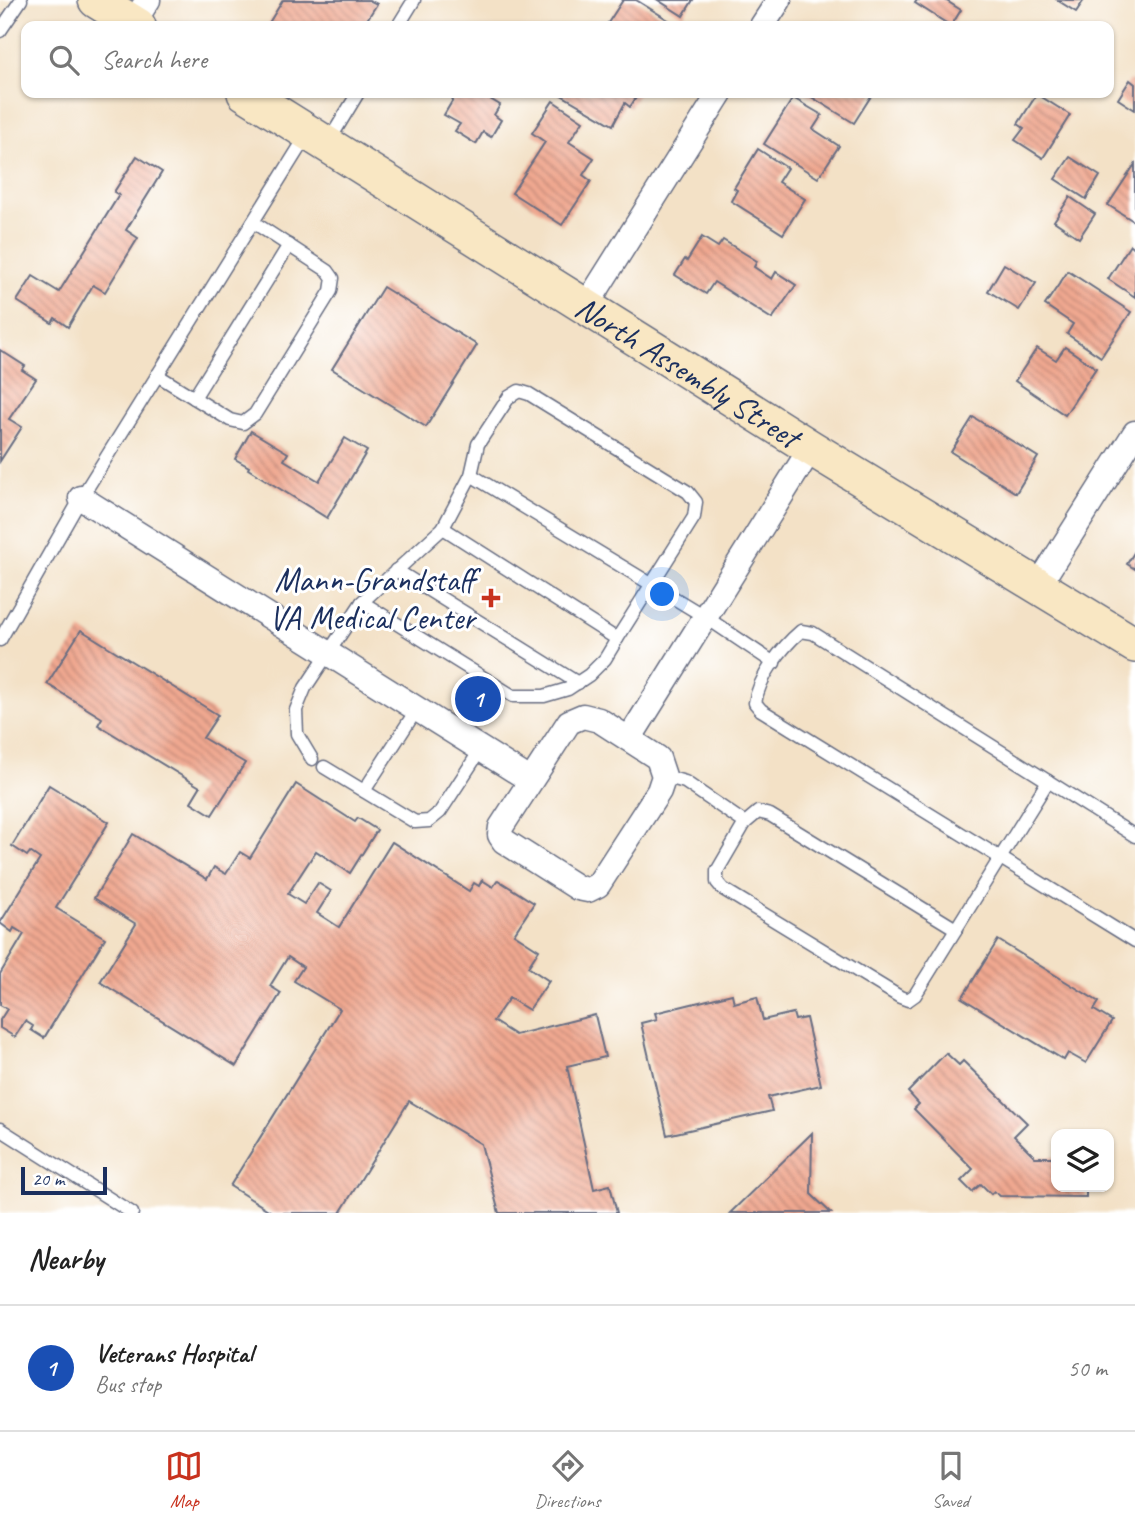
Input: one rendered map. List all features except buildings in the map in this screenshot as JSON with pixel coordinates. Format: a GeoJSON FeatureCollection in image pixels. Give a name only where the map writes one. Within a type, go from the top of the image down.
{"type":"FeatureCollection","features":[{"type":"Feature","properties":{"kind":"main road"},"geometry":{"type":"LineString","coordinates":[[96,0],[140,17]]}},
{"type":"Feature","properties":{"kind":"main road","name":"North Assembly Street"},"geometry":{"type":"LineString","coordinates":[[252,98],[811,448],[1135,645]]}},
{"type":"Feature","properties":{"kind":"street"},"geometry":{"type":"LineString","coordinates":[[765,21],[779,0]]}},
{"type":"Feature","properties":{"kind":"street"},"geometry":{"type":"LineString","coordinates":[[586,306],[717,98]]}},
{"type":"Feature","properties":{"kind":"street"},"geometry":{"type":"LineString","coordinates":[[1038,586],[1135,433]]}},
{"type":"Feature","properties":{"kind":"street"},"geometry":{"type":"LineString","coordinates":[[629,739],[811,448]]}},
{"type":"Feature","properties":{"kind":"street"},"geometry":{"type":"LineString","coordinates":[[81,498],[530,780]]}},
{"type":"Feature","properties":{"kind":"street"},"geometry":{"type":"LineString","coordinates":[[583,716],[599,720],[658,758],[664,776],[659,791],[598,885],[588,890],[578,888],[504,841],[500,835],[501,827],[569,722],[583,716]]}},
{"type":"Feature","properties":{"kind":"lane"},"geometry":{"type":"LineString","coordinates":[[0,31],[21,0]]}},
{"type":"Feature","properties":{"kind":"lane"},"geometry":{"type":"LineString","coordinates":[[401,21],[414,0]]}},
{"type":"Feature","properties":{"kind":"lane"},"geometry":{"type":"LineString","coordinates":[[0,640],[81,498],[253,222],[318,138],[354,98]]}},
{"type":"Feature","properties":{"kind":"lane"},"geometry":{"type":"LineString","coordinates":[[157,375],[230,420],[243,423],[255,414],[331,291],[333,278],[328,271],[253,222]]}},
{"type":"Feature","properties":{"kind":"lane"},"geometry":{"type":"LineString","coordinates":[[194,398],[289,245]]}},
{"type":"Feature","properties":{"kind":"lane"},"geometry":{"type":"LineString","coordinates":[[312,759],[297,734],[296,710],[305,688],[362,602],[443,528],[471,475],[478,444],[509,397],[519,391],[529,394],[688,492],[696,502],[694,517],[605,659],[589,675],[568,689],[544,696],[513,696],[362,602]]}},
{"type":"Feature","properties":{"kind":"lane"},"geometry":{"type":"LineString","coordinates":[[471,475],[707,618],[774,663]]}},
{"type":"Feature","properties":{"kind":"lane"},"geometry":{"type":"LineString","coordinates":[[443,528],[617,639]]}},
{"type":"Feature","properties":{"kind":"lane"},"geometry":{"type":"LineString","coordinates":[[396,570],[578,682]]}},
{"type":"Feature","properties":{"kind":"lane"},"geometry":{"type":"LineString","coordinates":[[1135,836],[813,633],[801,631],[786,643],[757,691],[755,703],[761,710],[1135,941]]}},
{"type":"Feature","properties":{"kind":"lane"},"geometry":{"type":"LineString","coordinates":[[364,791],[417,709]]}},
{"type":"Feature","properties":{"kind":"lane"},"geometry":{"type":"LineString","coordinates":[[324,767],[415,822],[429,821],[440,812],[481,749]]}},
{"type":"Feature","properties":{"kind":"lane"},"geometry":{"type":"LineString","coordinates":[[664,776],[685,782],[745,823]]}},
{"type":"Feature","properties":{"kind":"lane"},"geometry":{"type":"LineString","coordinates":[[956,929],[770,815],[758,812],[745,823],[717,871],[717,882],[723,889],[900,998],[908,1000],[915,995],[1048,782]]}},
{"type":"Feature","properties":{"kind":"lane"},"geometry":{"type":"LineString","coordinates":[[0,1129],[132,1213]]}},
{"type":"Feature","properties":{"kind":"place","name":"Mann-Grandstaff VA Medical Center"},"geometry":{"type":"Point","coordinates":[491,598]}},
{"type":"Feature","properties":{"kind":"place","name":"Veterans Hospital"},"geometry":{"type":"Point","coordinates":[478,699]}}]}
